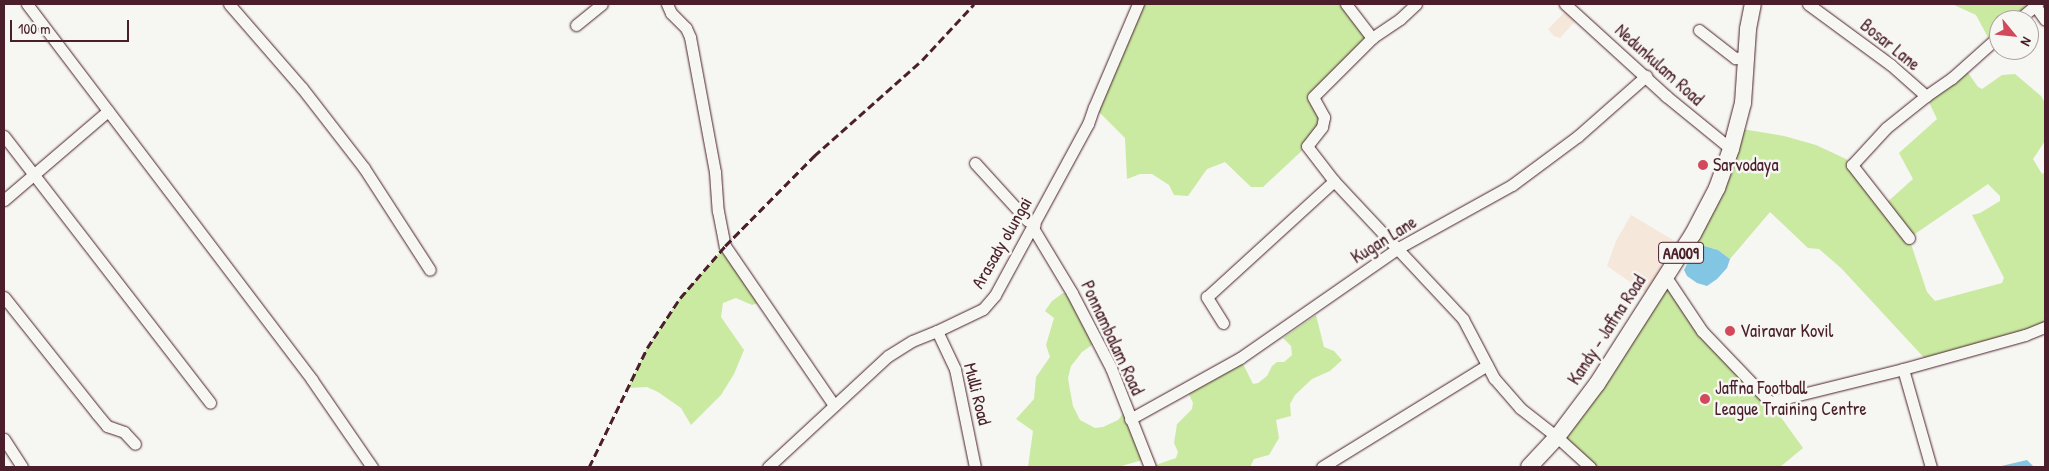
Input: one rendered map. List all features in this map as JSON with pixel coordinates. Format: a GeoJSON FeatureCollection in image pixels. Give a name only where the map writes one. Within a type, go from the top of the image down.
{"type":"FeatureCollection","features":[{"type":"Feature","properties":{"kind":"highway","name":"Kandy - Jaffna Road"},"geometry":{"type":"LineString","coordinates":[[1530,467],[1557,437],[1597,384],[1693,234],[1713,196],[1731,149],[1742,103],[1745,57],[1753,4]]}},
{"type":"Feature","properties":{"kind":"street"},"geometry":{"type":"LineString","coordinates":[[27,4],[312,380],[372,467]]}},
{"type":"Feature","properties":{"kind":"street"},"geometry":{"type":"LineString","coordinates":[[229,4],[302,88],[364,168],[430,270]]}},
{"type":"Feature","properties":{"kind":"street"},"geometry":{"type":"LineString","coordinates":[[576,25],[602,4]]}},
{"type":"Feature","properties":{"kind":"street"},"geometry":{"type":"LineString","coordinates":[[667,4],[671,13],[686,28],[690,37],[715,172],[718,211],[725,246],[834,405]]}},
{"type":"Feature","properties":{"kind":"street","name":"Arasady olungai"},"geometry":{"type":"LineString","coordinates":[[768,467],[888,356],[912,341],[983,309],[995,295],[1034,227],[1088,124],[1138,4]]}},
{"type":"Feature","properties":{"kind":"street"},"geometry":{"type":"LineString","coordinates":[[1346,4],[1372,38]]}},
{"type":"Feature","properties":{"kind":"street"},"geometry":{"type":"LineString","coordinates":[[1416,4],[1400,19],[1372,38],[1313,97],[1324,117],[1322,127],[1307,146],[1334,181],[1463,319],[1494,378],[1520,408],[1557,437],[1590,467]]}},
{"type":"Feature","properties":{"kind":"street","name":"Nedunkulam Road"},"geometry":{"type":"LineString","coordinates":[[1565,4],[1698,124],[1731,149]]}},
{"type":"Feature","properties":{"kind":"street","name":"Bosar Lane"},"geometry":{"type":"LineString","coordinates":[[1808,4],[1891,65],[1926,96]]}},
{"type":"Feature","properties":{"kind":"street"},"geometry":{"type":"LineString","coordinates":[[2035,4],[2045,20]]}},
{"type":"Feature","properties":{"kind":"street"},"geometry":{"type":"LineString","coordinates":[[1699,30],[1735,58],[1745,57]]}},
{"type":"Feature","properties":{"kind":"street"},"geometry":{"type":"LineString","coordinates":[[1909,238],[1852,165],[1886,128],[1952,78],[1989,45]]}},
{"type":"Feature","properties":{"kind":"street","name":"Kugan Lane"},"geometry":{"type":"LineString","coordinates":[[1130,419],[1240,358],[1397,250],[1512,185],[1578,136],[1646,76]]}},
{"type":"Feature","properties":{"kind":"street"},"geometry":{"type":"LineString","coordinates":[[4,200],[108,111]]}},
{"type":"Feature","properties":{"kind":"street"},"geometry":{"type":"LineString","coordinates":[[4,136],[210,403]]}},
{"type":"Feature","properties":{"kind":"street","name":"Ponnambalam Road"},"geometry":{"type":"LineString","coordinates":[[976,164],[1034,227],[1072,293],[1111,368],[1150,467]]}},
{"type":"Feature","properties":{"kind":"street"},"geometry":{"type":"LineString","coordinates":[[1223,323],[1207,297],[1334,181]]}},
{"type":"Feature","properties":{"kind":"street"},"geometry":{"type":"LineString","coordinates":[[1666,277],[1702,331],[1770,402],[1903,370],[2024,335],[2045,327]]}},
{"type":"Feature","properties":{"kind":"street"},"geometry":{"type":"LineString","coordinates":[[4,297],[96,414],[107,426],[124,432],[135,444]]}},
{"type":"Feature","properties":{"kind":"street","name":"Mulli Road"},"geometry":{"type":"LineString","coordinates":[[937,331],[955,369],[975,467]]}},
{"type":"Feature","properties":{"kind":"street"},"geometry":{"type":"LineString","coordinates":[[1322,467],[1487,365]]}},
{"type":"Feature","properties":{"kind":"street"},"geometry":{"type":"LineString","coordinates":[[1903,370],[1931,467]]}},
{"type":"Feature","properties":{"kind":"street"},"geometry":{"type":"LineString","coordinates":[[4,439],[22,467]]}},
{"type":"Feature","properties":{"kind":"shaded area"},"geometry":{"type":"Polygon","coordinates":[[[1569,8],[1579,17],[1560,38],[1554,36],[1548,29],[1569,8]]]}},
{"type":"Feature","properties":{"kind":"shaded area"},"geometry":{"type":"Polygon","coordinates":[[[1631,215],[1685,247],[1652,297],[1607,266],[1616,241],[1631,215]]]}},
{"type":"Feature","properties":{"kind":"green space"},"geometry":{"type":"Polygon","coordinates":[[[1138,4],[1346,4],[1372,38],[1313,97],[1324,117],[1307,146],[1263,187],[1251,187],[1225,162],[1207,169],[1188,196],[1174,195],[1169,185],[1152,174],[1140,174],[1127,179],[1125,138],[1094,107],[1138,4]]]}},
{"type":"Feature","properties":{"kind":"green space"},"geometry":{"type":"Polygon","coordinates":[[[1952,4],[2034,4],[2028,10],[1989,10],[1989,39],[1976,15],[1952,4]]]}},
{"type":"Feature","properties":{"kind":"green space"},"geometry":{"type":"Polygon","coordinates":[[[1964,67],[1978,87],[1982,89],[2002,75],[2015,74],[2041,96],[2045,103],[2045,141],[2033,159],[2042,174],[2045,172],[2045,327],[1928,362],[1841,268],[1819,249],[1808,248],[1770,212],[1730,259],[1718,250],[1701,245],[1693,234],[1736,128],[1784,136],[1816,145],[1846,159],[1884,205],[1913,179],[1899,153],[1937,119],[1926,96],[1964,67]],[[1988,184],[1909,238],[1927,292],[1935,301],[2002,283],[2004,278],[1972,215],[1980,213],[2000,201],[2000,196],[1988,184]]]}},
{"type":"Feature","properties":{"kind":"green space"},"geometry":{"type":"Polygon","coordinates":[[[725,246],[758,303],[752,305],[736,298],[723,303],[721,317],[744,350],[734,374],[721,395],[691,425],[681,408],[658,392],[647,387],[628,388],[647,348],[680,298],[725,246]]]}},
{"type":"Feature","properties":{"kind":"green space","name":"Jaffna Football League Training Centre"},"geometry":{"type":"Polygon","coordinates":[[[1666,277],[1702,331],[1770,402],[1803,448],[1780,467],[1590,467],[1557,437],[1666,277]]]}},
{"type":"Feature","properties":{"kind":"green space"},"geometry":{"type":"Polygon","coordinates":[[[1063,293],[1072,293],[1100,346],[1092,345],[1082,352],[1071,366],[1068,378],[1073,406],[1080,420],[1095,428],[1103,427],[1118,420],[1126,410],[1146,459],[1118,467],[1028,467],[1033,431],[1016,419],[1034,399],[1036,377],[1050,357],[1046,345],[1054,318],[1045,311],[1052,301],[1063,293]]]}},
{"type":"Feature","properties":{"kind":"green space"},"geometry":{"type":"Polygon","coordinates":[[[1316,315],[1324,347],[1334,351],[1342,360],[1330,371],[1312,379],[1295,395],[1290,404],[1291,416],[1276,420],[1279,438],[1269,455],[1254,459],[1250,467],[1150,467],[1176,458],[1178,452],[1174,443],[1177,424],[1192,409],[1193,403],[1186,388],[1240,358],[1253,384],[1258,383],[1267,376],[1272,366],[1277,362],[1284,362],[1292,355],[1291,346],[1283,338],[1316,315]]]}},
{"type":"Feature","properties":{"kind":"water"},"geometry":{"type":"Polygon","coordinates":[[[1701,245],[1718,250],[1730,259],[1727,268],[1707,286],[1697,283],[1687,276],[1684,270],[1692,254],[1701,245]]]}},
{"type":"Feature","properties":{"kind":"water"},"geometry":{"type":"Polygon","coordinates":[[[2027,460],[2034,467],[1997,467],[2027,460]]]}},
{"type":"Feature","properties":{"kind":"railway"},"geometry":{"type":"LineString","coordinates":[[589,467],[647,348],[680,298],[725,246],[814,156],[922,60],[974,4]]}},
{"type":"Feature","properties":{"kind":"place","name":"Sarvodaya"},"geometry":{"type":"Point","coordinates":[1703,165]}},
{"type":"Feature","properties":{"kind":"place","name":"Vairavar Kovil"},"geometry":{"type":"Point","coordinates":[1730,331]}},
{"type":"Feature","properties":{"kind":"place","name":"Jaffna Football League Training Centre"},"geometry":{"type":"Point","coordinates":[1705,399]}}]}
